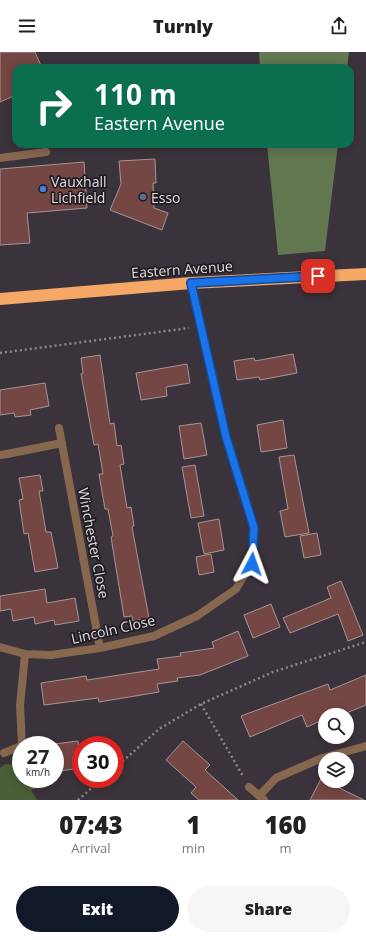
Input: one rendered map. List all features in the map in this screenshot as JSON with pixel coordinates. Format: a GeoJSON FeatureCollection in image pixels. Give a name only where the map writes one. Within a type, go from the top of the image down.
{"type":"FeatureCollection","features":[{"type":"Feature","properties":{"kind":"highway","name":"Eastern Avenue"},"geometry":{"type":"LineString","coordinates":[[0,299],[191,283],[366,274]]}},
{"type":"Feature","properties":{"kind":"street"},"geometry":{"type":"LineString","coordinates":[[0,158],[46,152]]}},
{"type":"Feature","properties":{"kind":"street","name":"Lincoln Close"},"geometry":{"type":"LineString","coordinates":[[0,646],[24,654],[51,655],[100,648],[154,636],[197,616],[236,589],[252,564],[254,528],[226,437],[199,327],[191,283]]}},
{"type":"Feature","properties":{"kind":"street","name":"Winchester Close"},"geometry":{"type":"LineString","coordinates":[[59,428],[100,648]]}},
{"type":"Feature","properties":{"kind":"street"},"geometry":{"type":"LineString","coordinates":[[3,455],[62,443]]}},
{"type":"Feature","properties":{"kind":"street"},"geometry":{"type":"LineString","coordinates":[[21,736],[20,706],[24,654]]}},
{"type":"Feature","properties":{"kind":"street"},"geometry":{"type":"LineString","coordinates":[[249,787],[261,798],[276,778],[322,758],[366,746]]}},
{"type":"Feature","properties":{"kind":"street"},"geometry":{"type":"LineString","coordinates":[[4,753],[12,749]]}},
{"type":"Feature","properties":{"kind":"path"},"geometry":{"type":"LineString","coordinates":[[0,352],[199,327]]}},
{"type":"Feature","properties":{"kind":"path"},"geometry":{"type":"LineString","coordinates":[[124,760],[159,729],[201,704],[273,672],[366,642]]}},
{"type":"Feature","properties":{"kind":"path"},"geometry":{"type":"LineString","coordinates":[[201,704],[249,787]]}},
{"type":"Feature","properties":{"kind":"path"},"geometry":{"type":"LineString","coordinates":[[78,800],[92,788]]}},
{"type":"Feature","properties":{"kind":"green space"},"geometry":{"type":"Polygon","coordinates":[[[259,52],[349,52],[348,64],[260,64],[259,52]]]}},
{"type":"Feature","properties":{"kind":"green space"},"geometry":{"type":"Polygon","coordinates":[[[267,148],[338,148],[325,251],[278,255],[267,148]]]}},
{"type":"Feature","properties":{"kind":"green space"},"geometry":{"type":"Polygon","coordinates":[[[5,764],[12,764],[12,788],[31,788],[37,800],[0,800],[0,768],[5,764]]]}},
{"type":"Feature","properties":{"kind":"building"},"geometry":{"type":"Polygon","coordinates":[[[0,52],[35,52],[40,64],[12,64],[12,97],[0,102],[0,52]]]}},
{"type":"Feature","properties":{"kind":"building","name":"Esso"},"geometry":{"type":"Polygon","coordinates":[[[155,159],[156,183],[153,183],[154,208],[168,213],[162,230],[110,210],[121,184],[119,161],[155,159]]]}},
{"type":"Feature","properties":{"kind":"building","name":"Vauxhall Lichfield"},"geometry":{"type":"Polygon","coordinates":[[[84,162],[87,208],[27,213],[30,243],[0,245],[0,169],[84,162]]]}},
{"type":"Feature","properties":{"kind":"building"},"geometry":{"type":"Polygon","coordinates":[[[293,354],[297,373],[260,380],[259,377],[237,380],[234,361],[254,358],[255,361],[293,354]]]}},
{"type":"Feature","properties":{"kind":"building"},"geometry":{"type":"Polygon","coordinates":[[[100,355],[110,424],[114,423],[117,446],[121,445],[124,464],[120,465],[127,508],[131,507],[134,526],[132,527],[149,618],[133,621],[132,616],[124,617],[111,537],[113,536],[108,509],[105,509],[99,474],[103,474],[98,444],[94,445],[81,374],[83,373],[81,358],[100,355]]]}},
{"type":"Feature","properties":{"kind":"building"},"geometry":{"type":"Polygon","coordinates":[[[187,364],[190,383],[166,387],[167,396],[141,400],[136,373],[187,364]]]}},
{"type":"Feature","properties":{"kind":"building"},"geometry":{"type":"Polygon","coordinates":[[[45,383],[49,406],[30,410],[31,415],[15,417],[14,413],[0,415],[0,390],[45,383]]]}},
{"type":"Feature","properties":{"kind":"building"},"geometry":{"type":"Polygon","coordinates":[[[283,420],[287,448],[261,452],[257,425],[283,420]]]}},
{"type":"Feature","properties":{"kind":"building"},"geometry":{"type":"Polygon","coordinates":[[[201,423],[207,455],[184,459],[179,426],[201,423]]]}},
{"type":"Feature","properties":{"kind":"building"},"geometry":{"type":"Polygon","coordinates":[[[294,455],[309,533],[285,537],[280,511],[288,509],[279,457],[294,455]]]}},
{"type":"Feature","properties":{"kind":"building"},"geometry":{"type":"Polygon","coordinates":[[[195,465],[204,516],[191,518],[182,467],[195,465]]]}},
{"type":"Feature","properties":{"kind":"building"},"geometry":{"type":"Polygon","coordinates":[[[40,475],[43,491],[39,491],[46,532],[51,532],[58,568],[35,572],[28,533],[24,534],[19,500],[23,499],[19,478],[40,475]]]}},
{"type":"Feature","properties":{"kind":"building"},"geometry":{"type":"Polygon","coordinates":[[[219,519],[224,550],[204,554],[198,523],[219,519]]]}},
{"type":"Feature","properties":{"kind":"building"},"geometry":{"type":"Polygon","coordinates":[[[317,533],[321,555],[304,558],[300,536],[317,533]]]}},
{"type":"Feature","properties":{"kind":"building"},"geometry":{"type":"Polygon","coordinates":[[[211,554],[214,572],[199,575],[196,557],[211,554]]]}},
{"type":"Feature","properties":{"kind":"building"},"geometry":{"type":"Polygon","coordinates":[[[341,581],[363,635],[348,641],[338,614],[290,633],[283,618],[331,598],[327,587],[341,581]]]}},
{"type":"Feature","properties":{"kind":"building"},"geometry":{"type":"Polygon","coordinates":[[[45,589],[47,603],[75,598],[79,621],[55,625],[54,620],[35,624],[34,617],[13,621],[11,609],[0,611],[0,596],[45,589]]]}},
{"type":"Feature","properties":{"kind":"building"},"geometry":{"type":"Polygon","coordinates":[[[271,604],[280,627],[253,638],[244,615],[271,604]]]}},
{"type":"Feature","properties":{"kind":"building"},"geometry":{"type":"Polygon","coordinates":[[[238,631],[248,656],[200,675],[177,678],[178,681],[157,684],[159,692],[99,702],[98,698],[44,705],[41,683],[86,676],[87,680],[159,669],[157,659],[181,656],[180,653],[214,648],[212,642],[238,631]]]}},
{"type":"Feature","properties":{"kind":"building"},"geometry":{"type":"Polygon","coordinates":[[[366,675],[366,705],[354,710],[354,708],[318,708],[318,722],[307,727],[302,715],[250,737],[241,716],[328,684],[330,690],[366,675]]]}},
{"type":"Feature","properties":{"kind":"building"},"geometry":{"type":"Polygon","coordinates":[[[183,741],[210,765],[205,770],[238,800],[199,800],[191,793],[196,787],[166,760],[183,741]]]}},
{"type":"Feature","properties":{"kind":"building"},"geometry":{"type":"Polygon","coordinates":[[[72,742],[72,769],[64,770],[64,743],[72,742]]]}},
{"type":"Feature","properties":{"kind":"building"},"geometry":{"type":"Polygon","coordinates":[[[318,785],[318,788],[339,788],[364,800],[310,800],[318,785]]]}},
{"type":"Feature","properties":{"kind":"place","name":"Vauxhall Lichfield"},"geometry":{"type":"Point","coordinates":[43,189]}},
{"type":"Feature","properties":{"kind":"place","name":"Esso"},"geometry":{"type":"Point","coordinates":[143,197]}},
{"type":"Feature","properties":{"kind":"route"},"geometry":{"type":"LineString","coordinates":[[252,564],[254,528],[248,503],[226,437],[199,327],[191,283],[318,276]]}}]}
